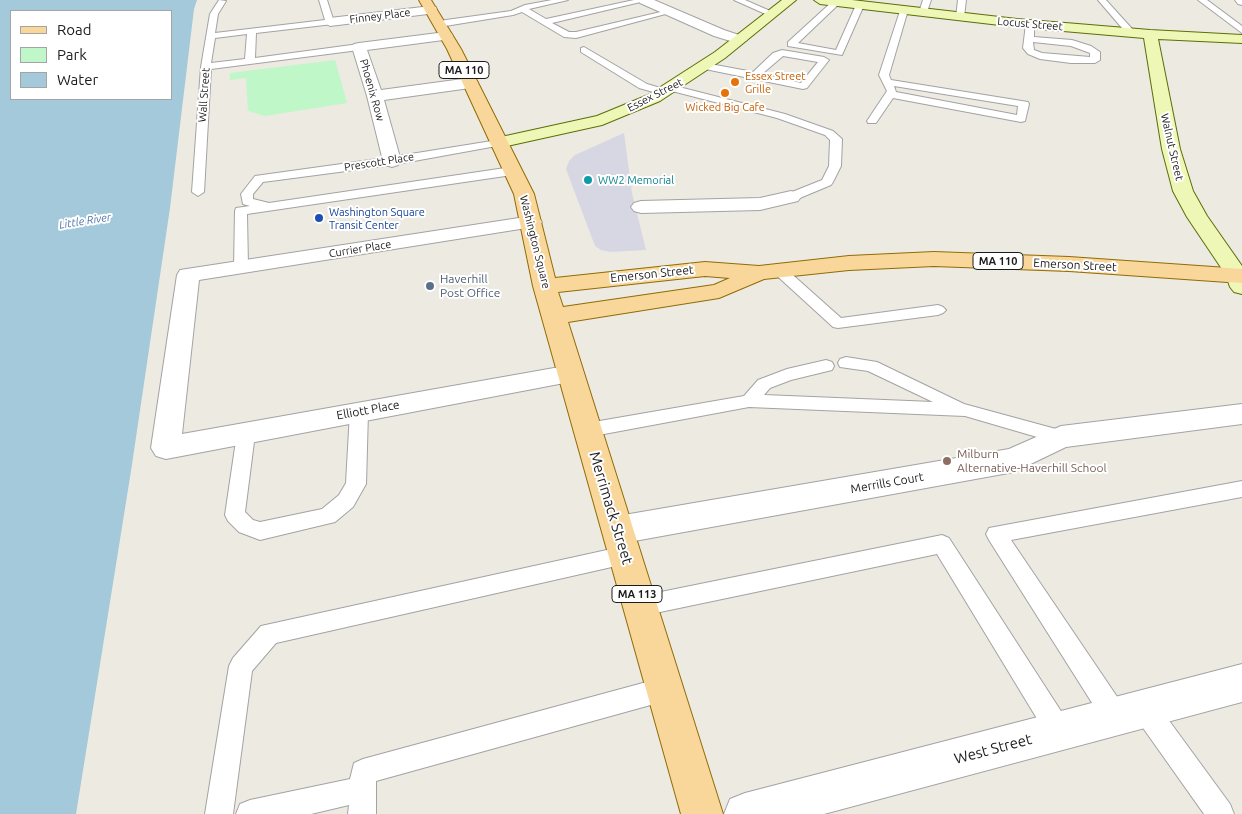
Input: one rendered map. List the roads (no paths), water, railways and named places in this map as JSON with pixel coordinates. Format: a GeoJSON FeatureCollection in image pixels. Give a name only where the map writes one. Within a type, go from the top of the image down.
{"type":"FeatureCollection","features":[{"type":"Feature","properties":{"kind":"main road","name":"Essex Street"},"geometry":{"type":"LineString","coordinates":[[498,143],[602,120],[668,90],[705,66],[790,0]]}},
{"type":"Feature","properties":{"kind":"main road","name":"Locust Street"},"geometry":{"type":"LineString","coordinates":[[820,0],[904,10],[925,6],[960,17],[1030,24],[1150,34],[1242,38]]}},
{"type":"Feature","properties":{"kind":"main road","name":"MA 110"},"geometry":{"type":"LineString","coordinates":[[428,5],[454,49],[498,143]]}},
{"type":"Feature","properties":{"kind":"main road","name":"Walnut Street"},"geometry":{"type":"LineString","coordinates":[[1150,34],[1171,149],[1183,191],[1197,217],[1241,279]]}},
{"type":"Feature","properties":{"kind":"main road","name":"Washington Square"},"geometry":{"type":"LineString","coordinates":[[498,143],[524,194],[532,222],[545,286],[554,316]]}},
{"type":"Feature","properties":{"kind":"main road","name":"Emerson Street"},"geometry":{"type":"LineString","coordinates":[[545,286],[705,269],[770,272],[877,261],[934,259],[1068,264],[1241,279]]}},
{"type":"Feature","properties":{"kind":"main road","name":"Emerson Street"},"geometry":{"type":"LineString","coordinates":[[554,316],[719,291],[770,272]]}},
{"type":"Feature","properties":{"kind":"main road","name":"Merrimack Street"},"geometry":{"type":"LineString","coordinates":[[554,316],[702,814]]}},
{"type":"Feature","properties":{"kind":"street"},"geometry":{"type":"LineString","coordinates":[[645,0],[669,12],[740,40]]}},
{"type":"Feature","properties":{"kind":"street","name":"Finney Place"},"geometry":{"type":"LineString","coordinates":[[330,22],[428,5]]}},
{"type":"Feature","properties":{"kind":"street","name":"Phoenix Row"},"geometry":{"type":"LineString","coordinates":[[392,161],[375,96],[359,47],[442,30]]}},
{"type":"Feature","properties":{"kind":"street"},"geometry":{"type":"LineString","coordinates":[[375,96],[470,84]]}},
{"type":"Feature","properties":{"kind":"street"},"geometry":{"type":"LineString","coordinates":[[641,207],[760,204],[791,196]]}},
{"type":"Feature","properties":{"kind":"street","name":"Currier Place"},"geometry":{"type":"LineString","coordinates":[[166,448],[188,275],[532,222]]}},
{"type":"Feature","properties":{"kind":"street","name":"Elliott Place"},"geometry":{"type":"LineString","coordinates":[[166,448],[571,374]]}},
{"type":"Feature","properties":{"kind":"street","name":"Merrills Court"},"geometry":{"type":"LineString","coordinates":[[621,543],[1014,460],[1061,437],[1242,414]]}},
{"type":"Feature","properties":{"kind":"street","name":"West Street"},"geometry":{"type":"LineString","coordinates":[[745,814],[1242,683]]}},
{"type":"Feature","properties":{"kind":"lane"},"geometry":{"type":"LineString","coordinates":[[206,67],[250,61],[305,39],[330,22],[323,0]]}},
{"type":"Feature","properties":{"kind":"lane"},"geometry":{"type":"LineString","coordinates":[[442,30],[564,0]]}},
{"type":"Feature","properties":{"kind":"lane"},"geometry":{"type":"LineString","coordinates":[[545,22],[645,0]]}},
{"type":"Feature","properties":{"kind":"lane"},"geometry":{"type":"LineString","coordinates":[[738,0],[773,14]]}},
{"type":"Feature","properties":{"kind":"lane"},"geometry":{"type":"LineString","coordinates":[[960,17],[962,0]]}},
{"type":"Feature","properties":{"kind":"lane"},"geometry":{"type":"LineString","coordinates":[[1102,0],[1130,32]]}},
{"type":"Feature","properties":{"kind":"lane"},"geometry":{"type":"LineString","coordinates":[[1202,0],[1242,30]]}},
{"type":"Feature","properties":{"kind":"lane","name":"Wall Street"},"geometry":{"type":"LineString","coordinates":[[198,192],[206,67],[214,14],[222,1]]}},
{"type":"Feature","properties":{"kind":"lane"},"geometry":{"type":"LineString","coordinates":[[837,2],[791,44],[839,53],[860,5]]}},
{"type":"Feature","properties":{"kind":"lane"},"geometry":{"type":"LineString","coordinates":[[524,9],[567,35],[669,12]]}},
{"type":"Feature","properties":{"kind":"lane"},"geometry":{"type":"LineString","coordinates":[[872,121],[892,91],[884,75],[904,10]]}},
{"type":"Feature","properties":{"kind":"lane"},"geometry":{"type":"LineString","coordinates":[[1028,39],[1072,44],[1088,48],[1095,52],[1094,60],[1071,60],[1040,56],[1031,52],[1028,48],[1028,39],[1030,24]]}},
{"type":"Feature","properties":{"kind":"lane"},"geometry":{"type":"LineString","coordinates":[[250,61],[252,31]]}},
{"type":"Feature","properties":{"kind":"lane"},"geometry":{"type":"LineString","coordinates":[[211,36],[252,31],[359,47]]}},
{"type":"Feature","properties":{"kind":"lane"},"geometry":{"type":"LineString","coordinates":[[584,50],[643,86],[781,116],[829,133],[836,139],[835,166],[827,182],[791,196]]}},
{"type":"Feature","properties":{"kind":"lane"},"geometry":{"type":"LineString","coordinates":[[705,66],[803,86],[824,60],[782,53],[776,55],[755,76]]}},
{"type":"Feature","properties":{"kind":"lane"},"geometry":{"type":"LineString","coordinates":[[888,82],[1024,104],[1021,119],[890,94]]}},
{"type":"Feature","properties":{"kind":"lane","name":"Prescott Place"},"geometry":{"type":"LineString","coordinates":[[268,206],[247,202],[246,194],[259,179],[392,161],[498,143]]}},
{"type":"Feature","properties":{"kind":"lane"},"geometry":{"type":"LineString","coordinates":[[241,267],[241,211],[512,171]]}},
{"type":"Feature","properties":{"kind":"lane"},"geometry":{"type":"LineString","coordinates":[[770,272],[838,323],[938,310]]}},
{"type":"Feature","properties":{"kind":"lane"},"geometry":{"type":"LineString","coordinates":[[846,363],[870,366],[965,410],[1061,437]]}},
{"type":"Feature","properties":{"kind":"lane"},"geometry":{"type":"LineString","coordinates":[[748,401],[764,384],[787,374],[826,366]]}},
{"type":"Feature","properties":{"kind":"lane"},"geometry":{"type":"LineString","coordinates":[[588,430],[748,401],[965,410]]}},
{"type":"Feature","properties":{"kind":"lane"},"geometry":{"type":"LineString","coordinates":[[246,434],[236,515],[246,526],[260,530],[328,516],[346,501],[356,484],[358,412]]}},
{"type":"Feature","properties":{"kind":"lane"},"geometry":{"type":"LineString","coordinates":[[1220,814],[1130,712],[996,534],[1242,490]]}},
{"type":"Feature","properties":{"kind":"lane"},"geometry":{"type":"LineString","coordinates":[[219,814],[241,666],[269,634],[621,543]]}},
{"type":"Feature","properties":{"kind":"lane"},"geometry":{"type":"LineString","coordinates":[[641,606],[942,544],[1059,732]]}},
{"type":"Feature","properties":{"kind":"lane"},"geometry":{"type":"LineString","coordinates":[[250,814],[362,802],[363,772],[665,689]]}},
{"type":"Feature","properties":{"kind":"water","name":"Little River"},"geometry":{"type":"Polygon","coordinates":[[[0,0],[197,0],[194,9],[170,208],[131,471],[76,814],[0,814],[0,0]]]}},
{"type":"Feature","properties":{"kind":"place","name":"Essex Street Grille"},"geometry":{"type":"Point","coordinates":[735,82]}},
{"type":"Feature","properties":{"kind":"place","name":"Wicked Big Cafe"},"geometry":{"type":"Point","coordinates":[725,93]}},
{"type":"Feature","properties":{"kind":"place","name":"WW2 Memorial"},"geometry":{"type":"Point","coordinates":[588,180]}},
{"type":"Feature","properties":{"kind":"place","name":"Washington Square Transit Center"},"geometry":{"type":"Point","coordinates":[319,218]}},
{"type":"Feature","properties":{"kind":"place","name":"Haverhill Post Office"},"geometry":{"type":"Point","coordinates":[430,286]}},
{"type":"Feature","properties":{"kind":"place","name":"Milburn Alternative-Haverhill School"},"geometry":{"type":"Point","coordinates":[947,461]}}]}
